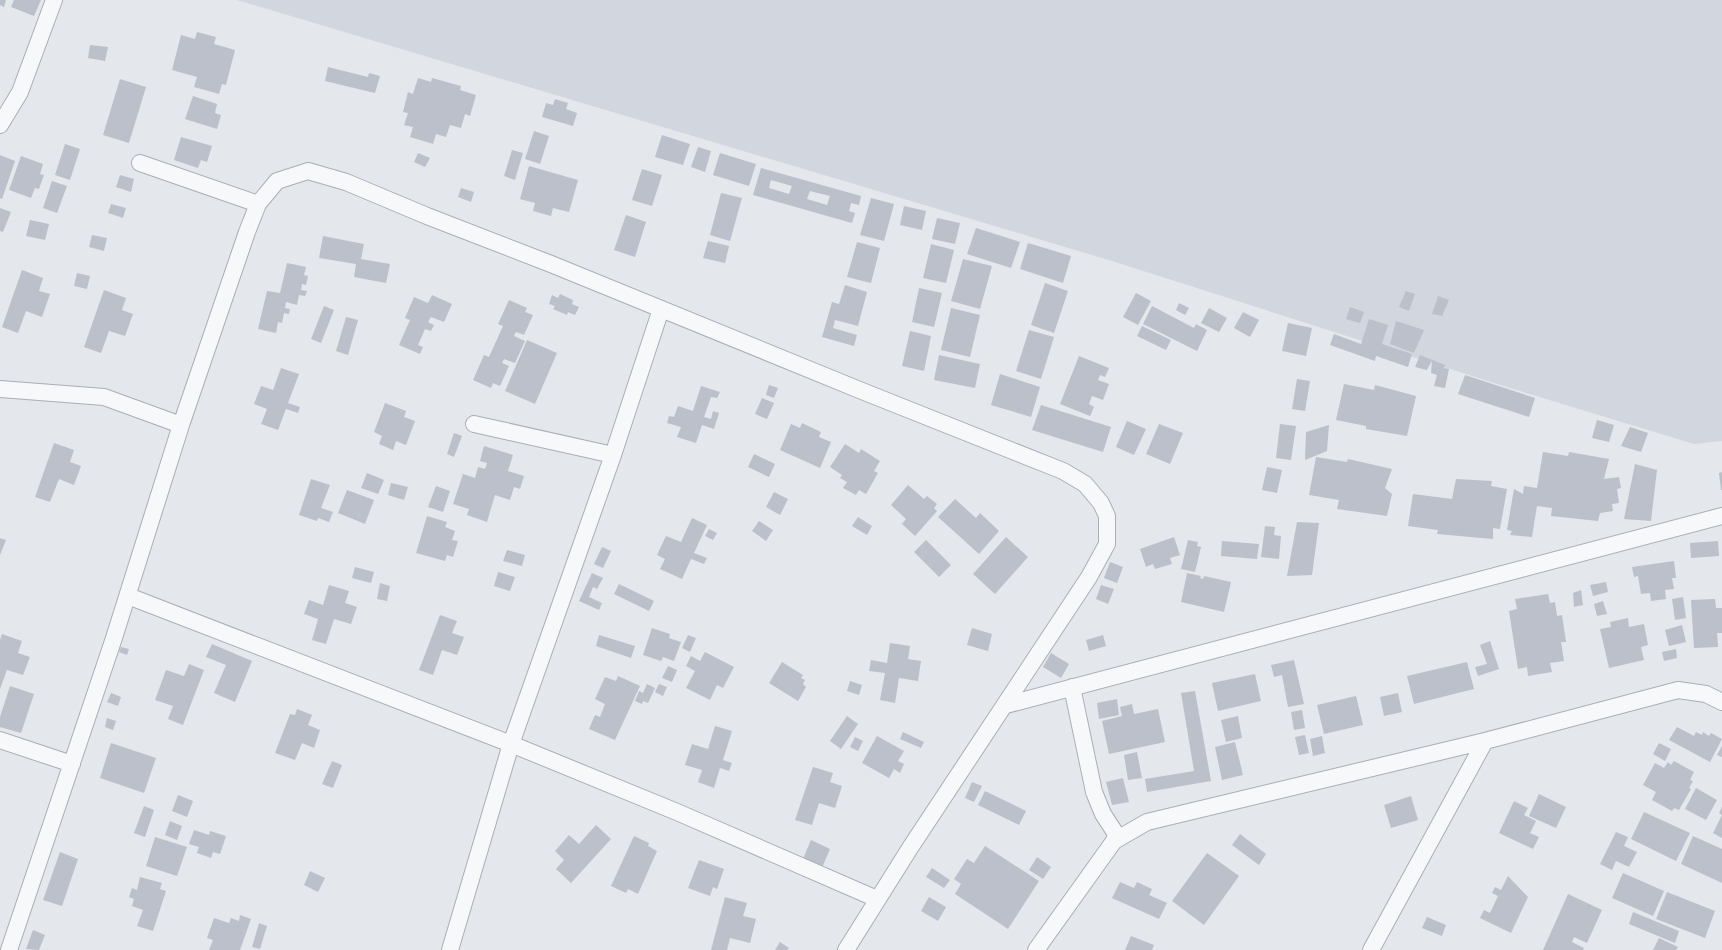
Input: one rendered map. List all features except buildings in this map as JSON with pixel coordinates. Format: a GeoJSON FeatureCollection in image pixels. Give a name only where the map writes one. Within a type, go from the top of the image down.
{"type":"FeatureCollection","features":[{"type":"Feature","properties":{"kind":"street"},"geometry":{"type":"LineString","coordinates":[[0,125],[20,92],[54,0]]}},
{"type":"Feature","properties":{"kind":"street"},"geometry":{"type":"LineString","coordinates":[[140,163],[258,204]]}},
{"type":"Feature","properties":{"kind":"street"},"geometry":{"type":"LineString","coordinates":[[9,950],[128,596],[181,425],[258,204],[277,181],[308,170],[346,182],[427,216],[661,308],[1062,471],[1086,484],[1101,503],[1107,516],[1107,544],[1089,577],[877,899],[846,950]]}},
{"type":"Feature","properties":{"kind":"street"},"geometry":{"type":"LineString","coordinates":[[450,950],[511,744],[613,455],[661,308]]}},
{"type":"Feature","properties":{"kind":"street"},"geometry":{"type":"LineString","coordinates":[[0,389],[104,397],[181,425]]}},
{"type":"Feature","properties":{"kind":"street"},"geometry":{"type":"LineString","coordinates":[[474,424],[613,455]]}},
{"type":"Feature","properties":{"kind":"street"},"geometry":{"type":"LineString","coordinates":[[1006,705],[1722,516]]}},
{"type":"Feature","properties":{"kind":"street"},"geometry":{"type":"LineString","coordinates":[[128,596],[511,744],[678,812],[877,899]]}},
{"type":"Feature","properties":{"kind":"street"},"geometry":{"type":"LineString","coordinates":[[1036,950],[1114,841],[1116,834],[1103,814],[1094,792],[1072,687]]}},
{"type":"Feature","properties":{"kind":"street"},"geometry":{"type":"LineString","coordinates":[[1114,841],[1147,822],[1485,741],[1678,690],[1706,694],[1722,702]]}},
{"type":"Feature","properties":{"kind":"street"},"geometry":{"type":"LineString","coordinates":[[0,740],[72,764]]}},
{"type":"Feature","properties":{"kind":"street"},"geometry":{"type":"LineString","coordinates":[[1371,950],[1485,741]]}},
{"type":"Feature","properties":{"kind":"shaded area"},"geometry":{"type":"Polygon","coordinates":[[[237,0],[1722,0],[1722,441],[1694,444],[1494,383],[1112,261],[237,0]]]}}]}
